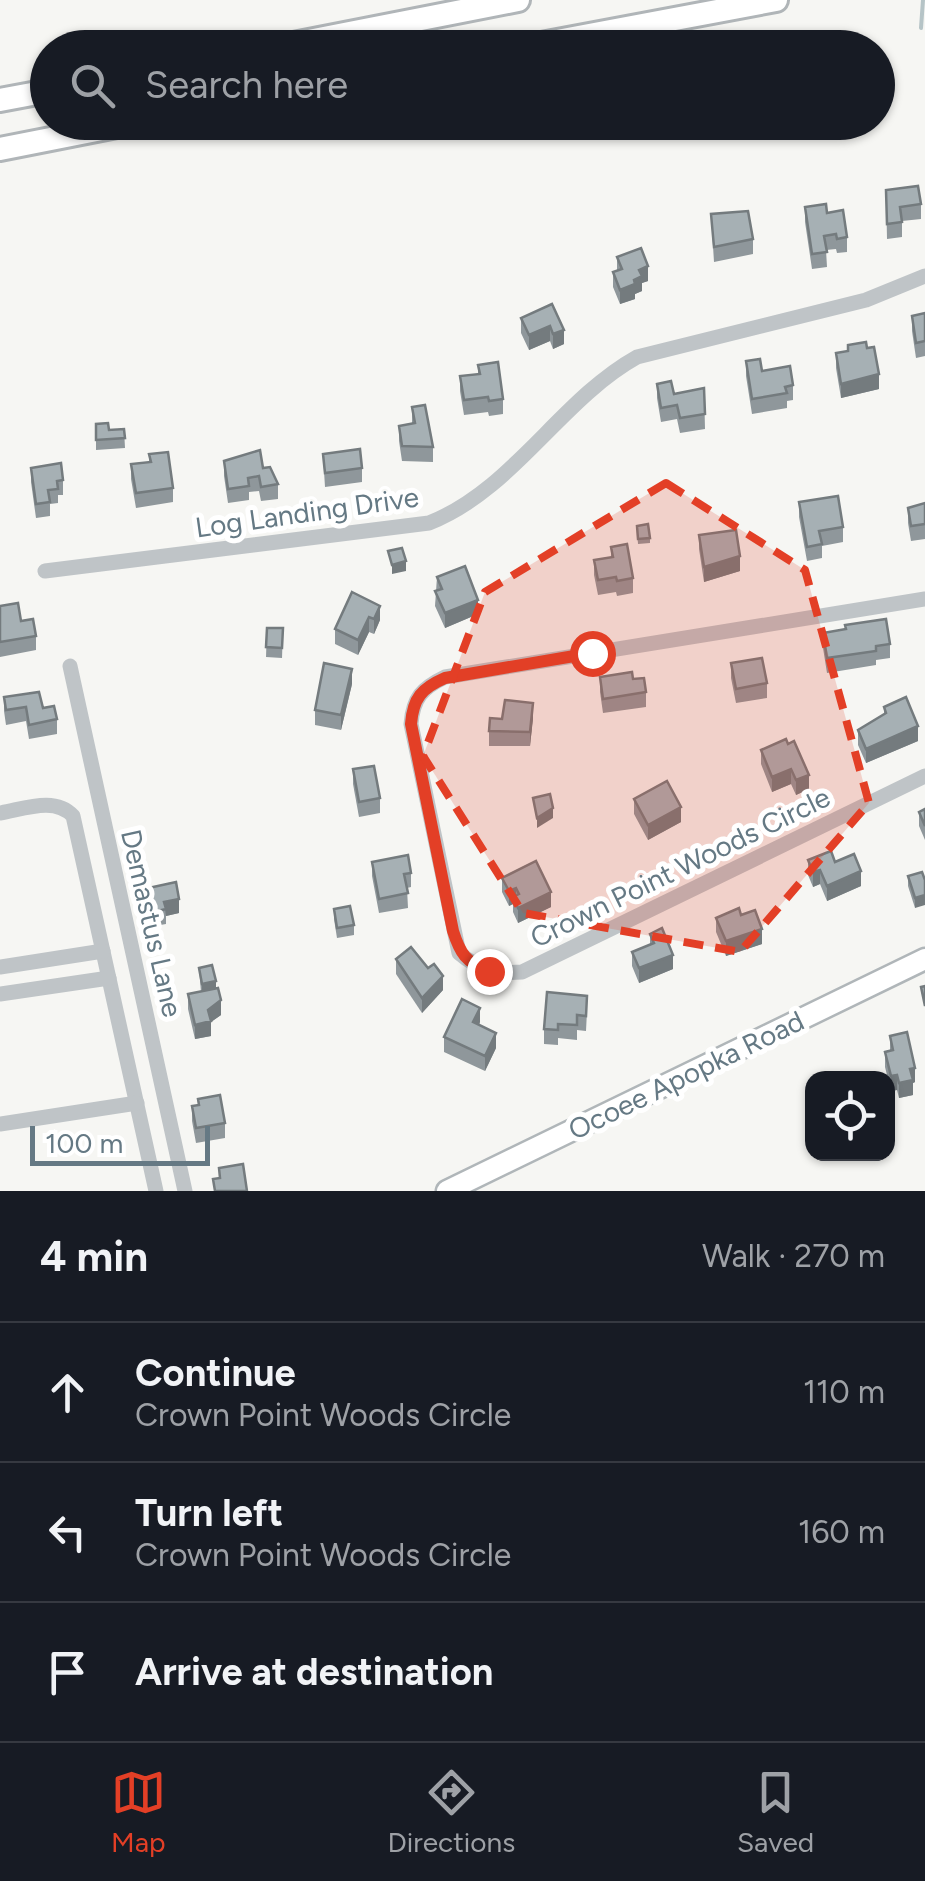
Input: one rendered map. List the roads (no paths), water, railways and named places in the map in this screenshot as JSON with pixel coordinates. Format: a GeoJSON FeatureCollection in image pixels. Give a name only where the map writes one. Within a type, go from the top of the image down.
{"type":"FeatureCollection","features":[{"type":"Feature","properties":{"kind":"highway"},"geometry":{"type":"LineString","coordinates":[[365,30],[518,0]]}},
{"type":"Feature","properties":{"kind":"highway"},"geometry":{"type":"LineString","coordinates":[[616,30],[776,0]]}},
{"type":"Feature","properties":{"kind":"highway"},"geometry":{"type":"LineString","coordinates":[[0,100],[30,94]]}},
{"type":"Feature","properties":{"kind":"highway"},"geometry":{"type":"LineString","coordinates":[[0,149],[46,140]]}},
{"type":"Feature","properties":{"kind":"main road","name":"Ocoee Apopka Road"},"geometry":{"type":"LineString","coordinates":[[447,1191],[925,959]]}},
{"type":"Feature","properties":{"kind":"street","name":"Log Landing Drive"},"geometry":{"type":"LineString","coordinates":[[45,571],[429,523],[456,512],[481,493],[610,372],[637,357],[866,300],[925,276]]}},
{"type":"Feature","properties":{"kind":"street","name":"Crown Point Woods Circle"},"geometry":{"type":"LineString","coordinates":[[925,599],[445,678],[425,686],[413,706],[411,724],[460,953],[474,966],[499,974],[522,972],[925,776]]}},
{"type":"Feature","properties":{"kind":"street","name":"Demastus Lane"},"geometry":{"type":"LineString","coordinates":[[70,666],[185,1191]]}},
{"type":"Feature","properties":{"kind":"street"},"geometry":{"type":"LineString","coordinates":[[0,813],[52,804],[73,816],[156,1191]]}},
{"type":"Feature","properties":{"kind":"street"},"geometry":{"type":"LineString","coordinates":[[0,967],[103,951]]}},
{"type":"Feature","properties":{"kind":"street"},"geometry":{"type":"LineString","coordinates":[[0,994],[109,978]]}},
{"type":"Feature","properties":{"kind":"street"},"geometry":{"type":"LineString","coordinates":[[0,1124],[137,1104]]}},
{"type":"Feature","properties":{"kind":"waterway"},"geometry":{"type":"LineString","coordinates":[[921,28],[923,0]]}}]}
